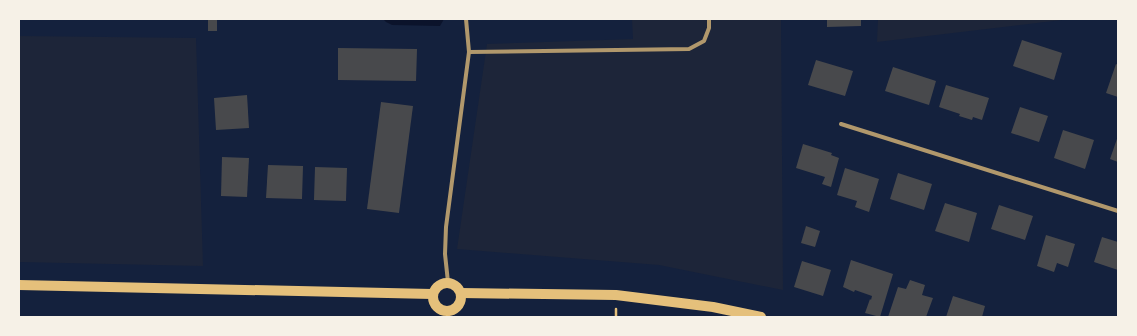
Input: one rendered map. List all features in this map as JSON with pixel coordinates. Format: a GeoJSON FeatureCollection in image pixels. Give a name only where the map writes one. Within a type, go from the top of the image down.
{"type":"FeatureCollection","features":[{"type":"Feature","properties":{"kind":"main road"},"geometry":{"type":"LineString","coordinates":[[448,282],[454,284],[458,287],[461,293],[459,304],[448,314],[436,307],[433,301],[432,294],[435,288],[441,283],[448,282]]}},
{"type":"Feature","properties":{"kind":"main road"},"geometry":{"type":"LineString","coordinates":[[19,285],[432,294]]}},
{"type":"Feature","properties":{"kind":"main road"},"geometry":{"type":"LineString","coordinates":[[461,293],[616,295],[712,307],[760,317]]}},
{"type":"Feature","properties":{"kind":"street"},"geometry":{"type":"LineString","coordinates":[[448,282],[445,254],[446,227],[469,52],[466,19]]}},
{"type":"Feature","properties":{"kind":"street"},"geometry":{"type":"LineString","coordinates":[[469,52],[689,49],[704,41],[709,28],[709,19]]}},
{"type":"Feature","properties":{"kind":"street"},"geometry":{"type":"LineString","coordinates":[[841,124],[1118,211]]}},
{"type":"Feature","properties":{"kind":"shaded area"},"geometry":{"type":"Polygon","coordinates":[[[383,19],[444,19],[440,26],[392,25],[383,19]]]}},
{"type":"Feature","properties":{"kind":"shaded area"},"geometry":{"type":"Polygon","coordinates":[[[632,19],[781,19],[783,290],[659,265],[457,249],[487,44],[633,39],[632,19]]]}},
{"type":"Feature","properties":{"kind":"shaded area"},"geometry":{"type":"Polygon","coordinates":[[[878,19],[1070,19],[877,42],[878,19]]]}},
{"type":"Feature","properties":{"kind":"shaded area"},"geometry":{"type":"Polygon","coordinates":[[[19,36],[196,38],[203,266],[19,262],[19,36]]]}},
{"type":"Feature","properties":{"kind":"building"},"geometry":{"type":"Polygon","coordinates":[[[208,19],[217,19],[217,31],[208,31],[208,19]]]}},
{"type":"Feature","properties":{"kind":"building"},"geometry":{"type":"Polygon","coordinates":[[[827,19],[861,19],[861,26],[827,27],[827,19]]]}},
{"type":"Feature","properties":{"kind":"building"},"geometry":{"type":"Polygon","coordinates":[[[1022,40],[1062,53],[1054,80],[1013,66],[1022,40]]]}},
{"type":"Feature","properties":{"kind":"building"},"geometry":{"type":"Polygon","coordinates":[[[338,48],[417,49],[416,81],[338,80],[338,48]]]}},
{"type":"Feature","properties":{"kind":"building"},"geometry":{"type":"Polygon","coordinates":[[[816,60],[853,71],[845,96],[808,85],[816,60]]]}},
{"type":"Feature","properties":{"kind":"building"},"geometry":{"type":"Polygon","coordinates":[[[1116,64],[1118,65],[1118,97],[1106,93],[1116,64]]]}},
{"type":"Feature","properties":{"kind":"building"},"geometry":{"type":"Polygon","coordinates":[[[893,67],[936,81],[929,105],[885,91],[893,67]]]}},
{"type":"Feature","properties":{"kind":"building"},"geometry":{"type":"Polygon","coordinates":[[[946,85],[989,98],[982,120],[973,117],[972,120],[939,107],[946,85]]]}},
{"type":"Feature","properties":{"kind":"building"},"geometry":{"type":"Polygon","coordinates":[[[247,95],[249,128],[216,130],[214,98],[247,95]]]}},
{"type":"Feature","properties":{"kind":"building"},"geometry":{"type":"Polygon","coordinates":[[[381,102],[413,106],[399,213],[367,209],[381,102]]]}},
{"type":"Feature","properties":{"kind":"building"},"geometry":{"type":"Polygon","coordinates":[[[1020,107],[1048,116],[1039,142],[1011,133],[1020,107]]]}},
{"type":"Feature","properties":{"kind":"building"},"geometry":{"type":"Polygon","coordinates":[[[1063,130],[1094,140],[1085,169],[1054,158],[1063,130]]]}},
{"type":"Feature","properties":{"kind":"building"},"geometry":{"type":"Polygon","coordinates":[[[1118,136],[1118,162],[1110,159],[1118,136]]]}},
{"type":"Feature","properties":{"kind":"building"},"geometry":{"type":"Polygon","coordinates":[[[803,144],[832,153],[831,155],[839,158],[831,187],[822,184],[825,177],[796,168],[803,144]]]}},
{"type":"Feature","properties":{"kind":"building"},"geometry":{"type":"Polygon","coordinates":[[[222,157],[249,158],[247,197],[221,196],[222,157]]]}},
{"type":"Feature","properties":{"kind":"building"},"geometry":{"type":"Polygon","coordinates":[[[268,165],[303,166],[302,199],[266,198],[268,165]]]}},
{"type":"Feature","properties":{"kind":"building"},"geometry":{"type":"Polygon","coordinates":[[[315,167],[347,168],[346,201],[314,200],[315,167]]]}},
{"type":"Feature","properties":{"kind":"building"},"geometry":{"type":"Polygon","coordinates":[[[845,168],[879,179],[869,212],[855,207],[857,201],[837,195],[845,168]]]}},
{"type":"Feature","properties":{"kind":"building"},"geometry":{"type":"Polygon","coordinates":[[[898,173],[932,184],[924,210],[890,199],[898,173]]]}},
{"type":"Feature","properties":{"kind":"building"},"geometry":{"type":"Polygon","coordinates":[[[945,203],[977,213],[969,242],[935,231],[945,203]]]}},
{"type":"Feature","properties":{"kind":"building"},"geometry":{"type":"Polygon","coordinates":[[[999,205],[1033,216],[1025,240],[991,229],[999,205]]]}},
{"type":"Feature","properties":{"kind":"building"},"geometry":{"type":"Polygon","coordinates":[[[806,226],[820,231],[815,247],[801,243],[806,226]]]}},
{"type":"Feature","properties":{"kind":"building"},"geometry":{"type":"Polygon","coordinates":[[[1046,235],[1075,244],[1068,267],[1057,263],[1054,272],[1037,266],[1046,235]]]}},
{"type":"Feature","properties":{"kind":"building"},"geometry":{"type":"Polygon","coordinates":[[[1102,237],[1118,242],[1118,270],[1094,262],[1102,237]]]}},
{"type":"Feature","properties":{"kind":"building"},"geometry":{"type":"Polygon","coordinates":[[[851,260],[893,274],[880,317],[865,313],[872,296],[855,290],[854,292],[843,287],[851,260]]]}},
{"type":"Feature","properties":{"kind":"building"},"geometry":{"type":"Polygon","coordinates":[[[802,261],[831,270],[823,296],[794,287],[802,261]]]}},
{"type":"Feature","properties":{"kind":"building"},"geometry":{"type":"Polygon","coordinates":[[[910,280],[925,285],[922,295],[933,298],[926,317],[888,317],[898,287],[906,289],[910,280]]]}},
{"type":"Feature","properties":{"kind":"building"},"geometry":{"type":"Polygon","coordinates":[[[953,296],[985,306],[982,317],[946,317],[953,296]]]}}]}
